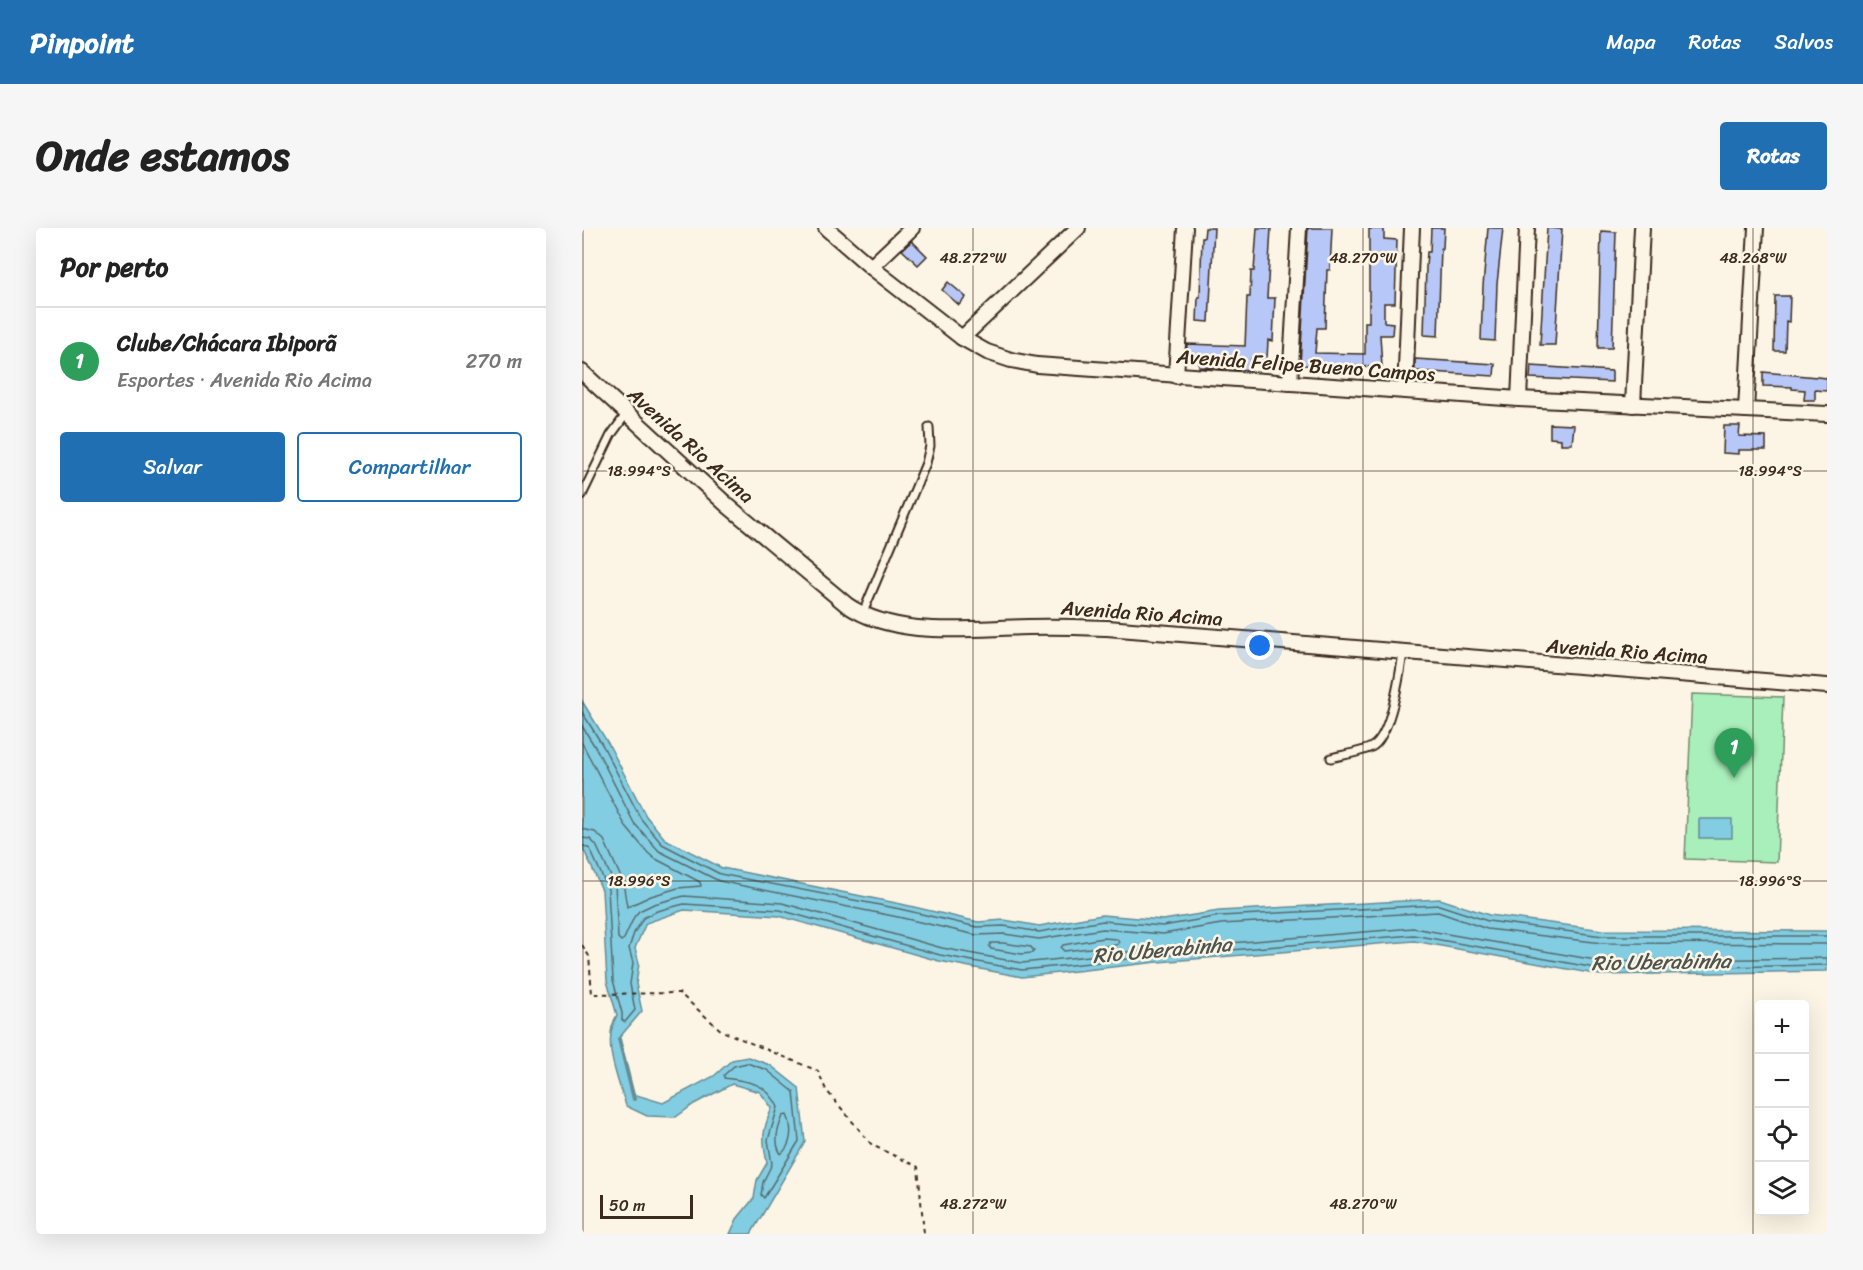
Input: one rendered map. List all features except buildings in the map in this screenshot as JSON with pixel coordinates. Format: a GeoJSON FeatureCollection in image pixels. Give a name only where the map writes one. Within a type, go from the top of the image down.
{"type":"FeatureCollection","features":[{"type":"Feature","properties":{"kind":"street","name":"Avenida Felipe Bueno Campos"},"geometry":{"type":"LineString","coordinates":[[826,228],[962,338],[987,352],[1037,365],[1519,399],[1827,414]]}},
{"type":"Feature","properties":{"kind":"street"},"geometry":{"type":"LineString","coordinates":[[872,267],[912,228]]}},
{"type":"Feature","properties":{"kind":"street"},"geometry":{"type":"LineString","coordinates":[[962,338],[1077,228]]}},
{"type":"Feature","properties":{"kind":"street"},"geometry":{"type":"LineString","coordinates":[[1176,376],[1185,228]]}},
{"type":"Feature","properties":{"kind":"street"},"geometry":{"type":"LineString","coordinates":[[1290,383],[1299,228]]}},
{"type":"Feature","properties":{"kind":"street"},"geometry":{"type":"LineString","coordinates":[[1406,391],[1412,228]]}},
{"type":"Feature","properties":{"kind":"street"},"geometry":{"type":"LineString","coordinates":[[1519,399],[1527,228]]}},
{"type":"Feature","properties":{"kind":"street"},"geometry":{"type":"LineString","coordinates":[[1633,405],[1642,228]]}},
{"type":"Feature","properties":{"kind":"street"},"geometry":{"type":"LineString","coordinates":[[1746,410],[1756,228]]}},
{"type":"Feature","properties":{"kind":"street","name":"Avenida Rio Acima"},"geometry":{"type":"LineString","coordinates":[[582,372],[727,505],[846,605],[873,619],[915,627],[946,629],[1052,626],[1107,628],[1827,686]]}},
{"type":"Feature","properties":{"kind":"lane"},"geometry":{"type":"LineString","coordinates":[[582,495],[611,435],[627,413]]}},
{"type":"Feature","properties":{"kind":"lane"},"geometry":{"type":"LineString","coordinates":[[862,615],[926,463],[930,446],[929,427]]}},
{"type":"Feature","properties":{"kind":"lane"},"geometry":{"type":"LineString","coordinates":[[1331,758],[1373,746],[1383,734],[1390,716],[1403,653]]}},
{"type":"Feature","properties":{"kind":"path"},"geometry":{"type":"LineString","coordinates":[[582,945],[589,956],[591,994],[680,993],[722,1031],[818,1071],[826,1090],[872,1145],[918,1167],[924,1234]]}},
{"type":"Feature","properties":{"kind":"green space"},"geometry":{"type":"Polygon","coordinates":[[[1692,694],[1783,697],[1777,862],[1685,859],[1692,694]]]}},
{"type":"Feature","properties":{"kind":"water","name":"Rio Uberabinha"},"geometry":{"type":"Polygon","coordinates":[[[582,701],[608,743],[646,816],[665,839],[722,868],[978,922],[1004,920],[1039,926],[1102,915],[1163,920],[1219,911],[1440,899],[1489,915],[1603,930],[1827,931],[1827,971],[1600,975],[1414,941],[1158,962],[1022,977],[939,961],[779,916],[684,910],[646,923],[635,948],[639,963],[636,984],[642,1011],[619,1038],[633,1094],[663,1103],[714,1076],[732,1060],[748,1057],[770,1065],[799,1088],[805,1142],[751,1234],[730,1234],[737,1219],[754,1198],[757,1180],[767,1163],[764,1135],[772,1108],[760,1092],[732,1084],[694,1104],[676,1117],[647,1116],[626,1106],[612,1060],[612,1026],[617,1015],[607,981],[602,890],[582,846],[582,701]]]}},
{"type":"Feature","properties":{"kind":"water"},"geometry":{"type":"Polygon","coordinates":[[[1699,819],[1732,819],[1732,838],[1699,838],[1699,819]]]}},
{"type":"Feature","properties":{"kind":"waterway"},"geometry":{"type":"LineString","coordinates":[[619,1039],[634,1099]]}},
{"type":"Feature","properties":{"kind":"place","name":"Clube/Chácara Ibiporã"},"geometry":{"type":"Point","coordinates":[1734,778]}}]}
